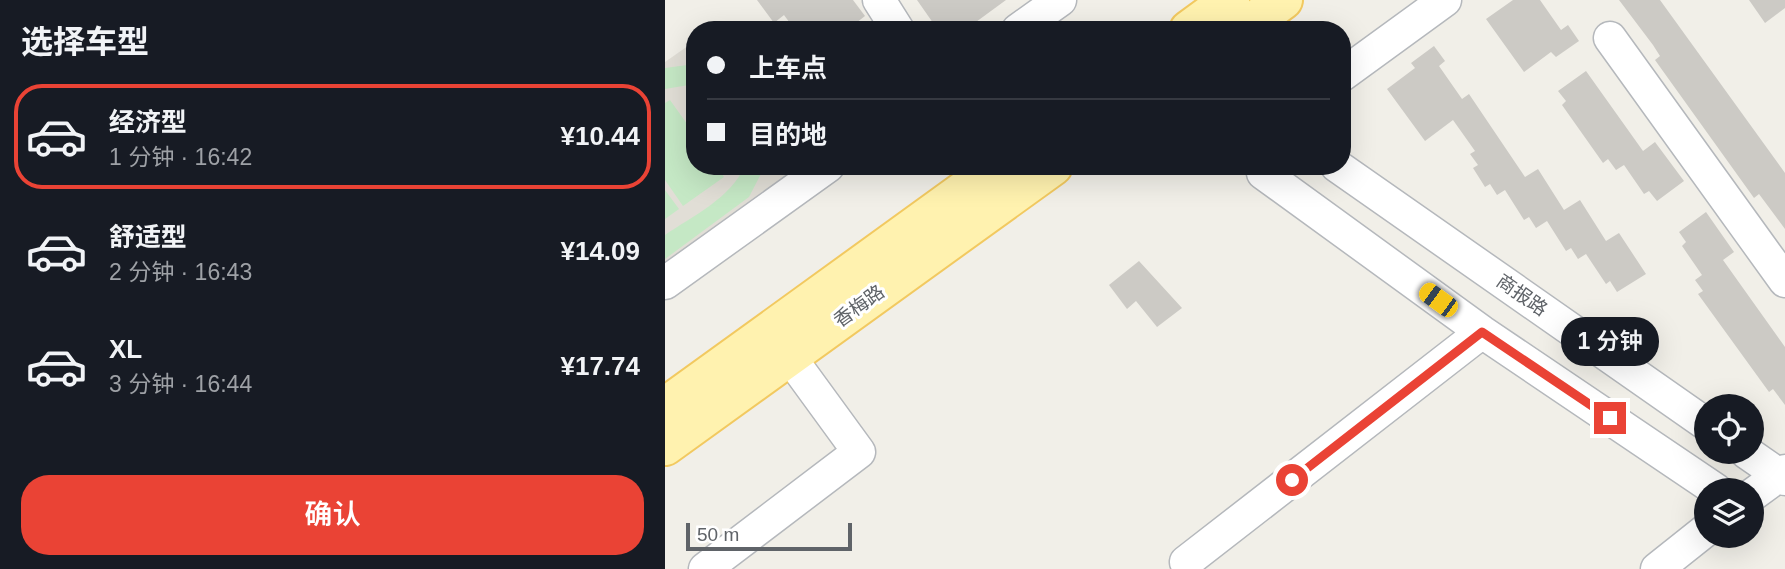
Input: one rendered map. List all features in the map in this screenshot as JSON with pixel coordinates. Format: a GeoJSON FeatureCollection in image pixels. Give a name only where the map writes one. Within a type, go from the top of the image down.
{"type":"FeatureCollection","features":[{"type":"Feature","properties":{"kind":"main road"},"geometry":{"type":"LineString","coordinates":[[1201,21],[1230,0]]}},
{"type":"Feature","properties":{"kind":"main road"},"geometry":{"type":"LineString","coordinates":[[1254,21],[1283,0]]}},
{"type":"Feature","properties":{"kind":"main road","name":"香梅路"},"geometry":{"type":"LineString","coordinates":[[665,407],[983,175]]}},
{"type":"Feature","properties":{"kind":"main road","name":"香梅路"},"geometry":{"type":"LineString","coordinates":[[665,446],[1040,175]]}},
{"type":"Feature","properties":{"kind":"street"},"geometry":{"type":"LineString","coordinates":[[879,0],[892,21]]}},
{"type":"Feature","properties":{"kind":"street"},"geometry":{"type":"LineString","coordinates":[[1031,21],[1060,0]]}},
{"type":"Feature","properties":{"kind":"street"},"geometry":{"type":"LineString","coordinates":[[1351,68],[1445,0]]}},
{"type":"Feature","properties":{"kind":"street"},"geometry":{"type":"LineString","coordinates":[[1610,38],[1785,281]]}},
{"type":"Feature","properties":{"kind":"street"},"geometry":{"type":"LineString","coordinates":[[665,283],[815,175]]}},
{"type":"Feature","properties":{"kind":"street"},"geometry":{"type":"LineString","coordinates":[[1265,175],[1482,332],[1698,478]]}},
{"type":"Feature","properties":{"kind":"street","name":"商报路"},"geometry":{"type":"LineString","coordinates":[[1350,175],[1694,416]]}},
{"type":"Feature","properties":{"kind":"street"},"geometry":{"type":"LineString","coordinates":[[1187,562],[1482,332]]}},
{"type":"Feature","properties":{"kind":"street"},"geometry":{"type":"LineString","coordinates":[[705,569],[859,452],[789,356]]}},
{"type":"Feature","properties":{"kind":"street"},"geometry":{"type":"LineString","coordinates":[[1764,463],[1783,475],[1764,487]]}},
{"type":"Feature","properties":{"kind":"street"},"geometry":{"type":"LineString","coordinates":[[1657,569],[1694,540]]}},
{"type":"Feature","properties":{"kind":"shaded area"},"geometry":{"type":"Polygon","coordinates":[[[686,47],[686,175],[792,175],[665,267],[665,62],[686,47]]]}},
{"type":"Feature","properties":{"kind":"green space"},"geometry":{"type":"Polygon","coordinates":[[[686,65],[686,86],[665,89],[665,68],[686,65]]]}},
{"type":"Feature","properties":{"kind":"green space"},"geometry":{"type":"Polygon","coordinates":[[[670,100],[686,122],[686,175],[724,177],[683,206],[665,180],[665,103],[670,100]]]}},
{"type":"Feature","properties":{"kind":"green space"},"geometry":{"type":"Polygon","coordinates":[[[760,175],[749,197],[665,259],[665,235],[721,197],[739,177],[760,175]]]}},
{"type":"Feature","properties":{"kind":"green space"},"geometry":{"type":"Polygon","coordinates":[[[665,190],[679,209],[665,219],[665,190]]]}},
{"type":"Feature","properties":{"kind":"building"},"geometry":{"type":"Polygon","coordinates":[[[757,0],[853,0],[865,16],[859,21],[788,21],[784,15],[773,21],[757,0]]]}},
{"type":"Feature","properties":{"kind":"building"},"geometry":{"type":"Polygon","coordinates":[[[917,0],[1006,0],[977,21],[932,21],[917,0]]]}},
{"type":"Feature","properties":{"kind":"building"},"geometry":{"type":"Polygon","coordinates":[[[1513,0],[1540,0],[1561,30],[1568,25],[1579,41],[1556,57],[1551,52],[1524,72],[1486,19],[1513,0]]]}},
{"type":"Feature","properties":{"kind":"building"},"geometry":{"type":"Polygon","coordinates":[[[1619,0],[1660,0],[1785,173],[1785,229],[1759,194],[1754,198],[1655,60],[1660,56],[1619,0]]]}},
{"type":"Feature","properties":{"kind":"building"},"geometry":{"type":"Polygon","coordinates":[[[1749,0],[1785,0],[1785,8],[1765,23],[1749,0]]]}},
{"type":"Feature","properties":{"kind":"building"},"geometry":{"type":"Polygon","coordinates":[[[1434,46],[1445,61],[1439,66],[1462,99],[1469,94],[1525,177],[1538,169],[1564,210],[1580,200],[1606,241],[1619,233],[1646,274],[1617,292],[1610,281],[1606,284],[1586,254],[1578,259],[1571,248],[1566,251],[1547,221],[1536,228],[1529,217],[1524,220],[1505,190],[1497,195],[1490,184],[1485,187],[1473,168],[1478,165],[1470,154],[1475,151],[1453,120],[1425,141],[1387,89],[1415,68],[1411,63],[1434,46]]]}},
{"type":"Feature","properties":{"kind":"building"},"geometry":{"type":"Polygon","coordinates":[[[1586,71],[1643,151],[1655,142],[1684,181],[1657,201],[1649,191],[1644,194],[1624,165],[1616,170],[1608,159],[1603,163],[1562,105],[1566,101],[1558,91],[1586,71]]]}},
{"type":"Feature","properties":{"kind":"building"},"geometry":{"type":"Polygon","coordinates":[[[1706,212],[1734,252],[1723,260],[1785,347],[1785,405],[1773,389],[1769,392],[1698,294],[1703,291],[1695,280],[1702,275],[1682,246],[1686,242],[1679,232],[1706,212]]]}},
{"type":"Feature","properties":{"kind":"building"},"geometry":{"type":"Polygon","coordinates":[[[1139,261],[1182,308],[1157,327],[1136,301],[1127,309],[1109,285],[1139,261]]]}},
{"type":"Feature","properties":{"kind":"route"},"geometry":{"type":"LineString","coordinates":[[1292,480],[1482,332],[1610,418]]}}]}
